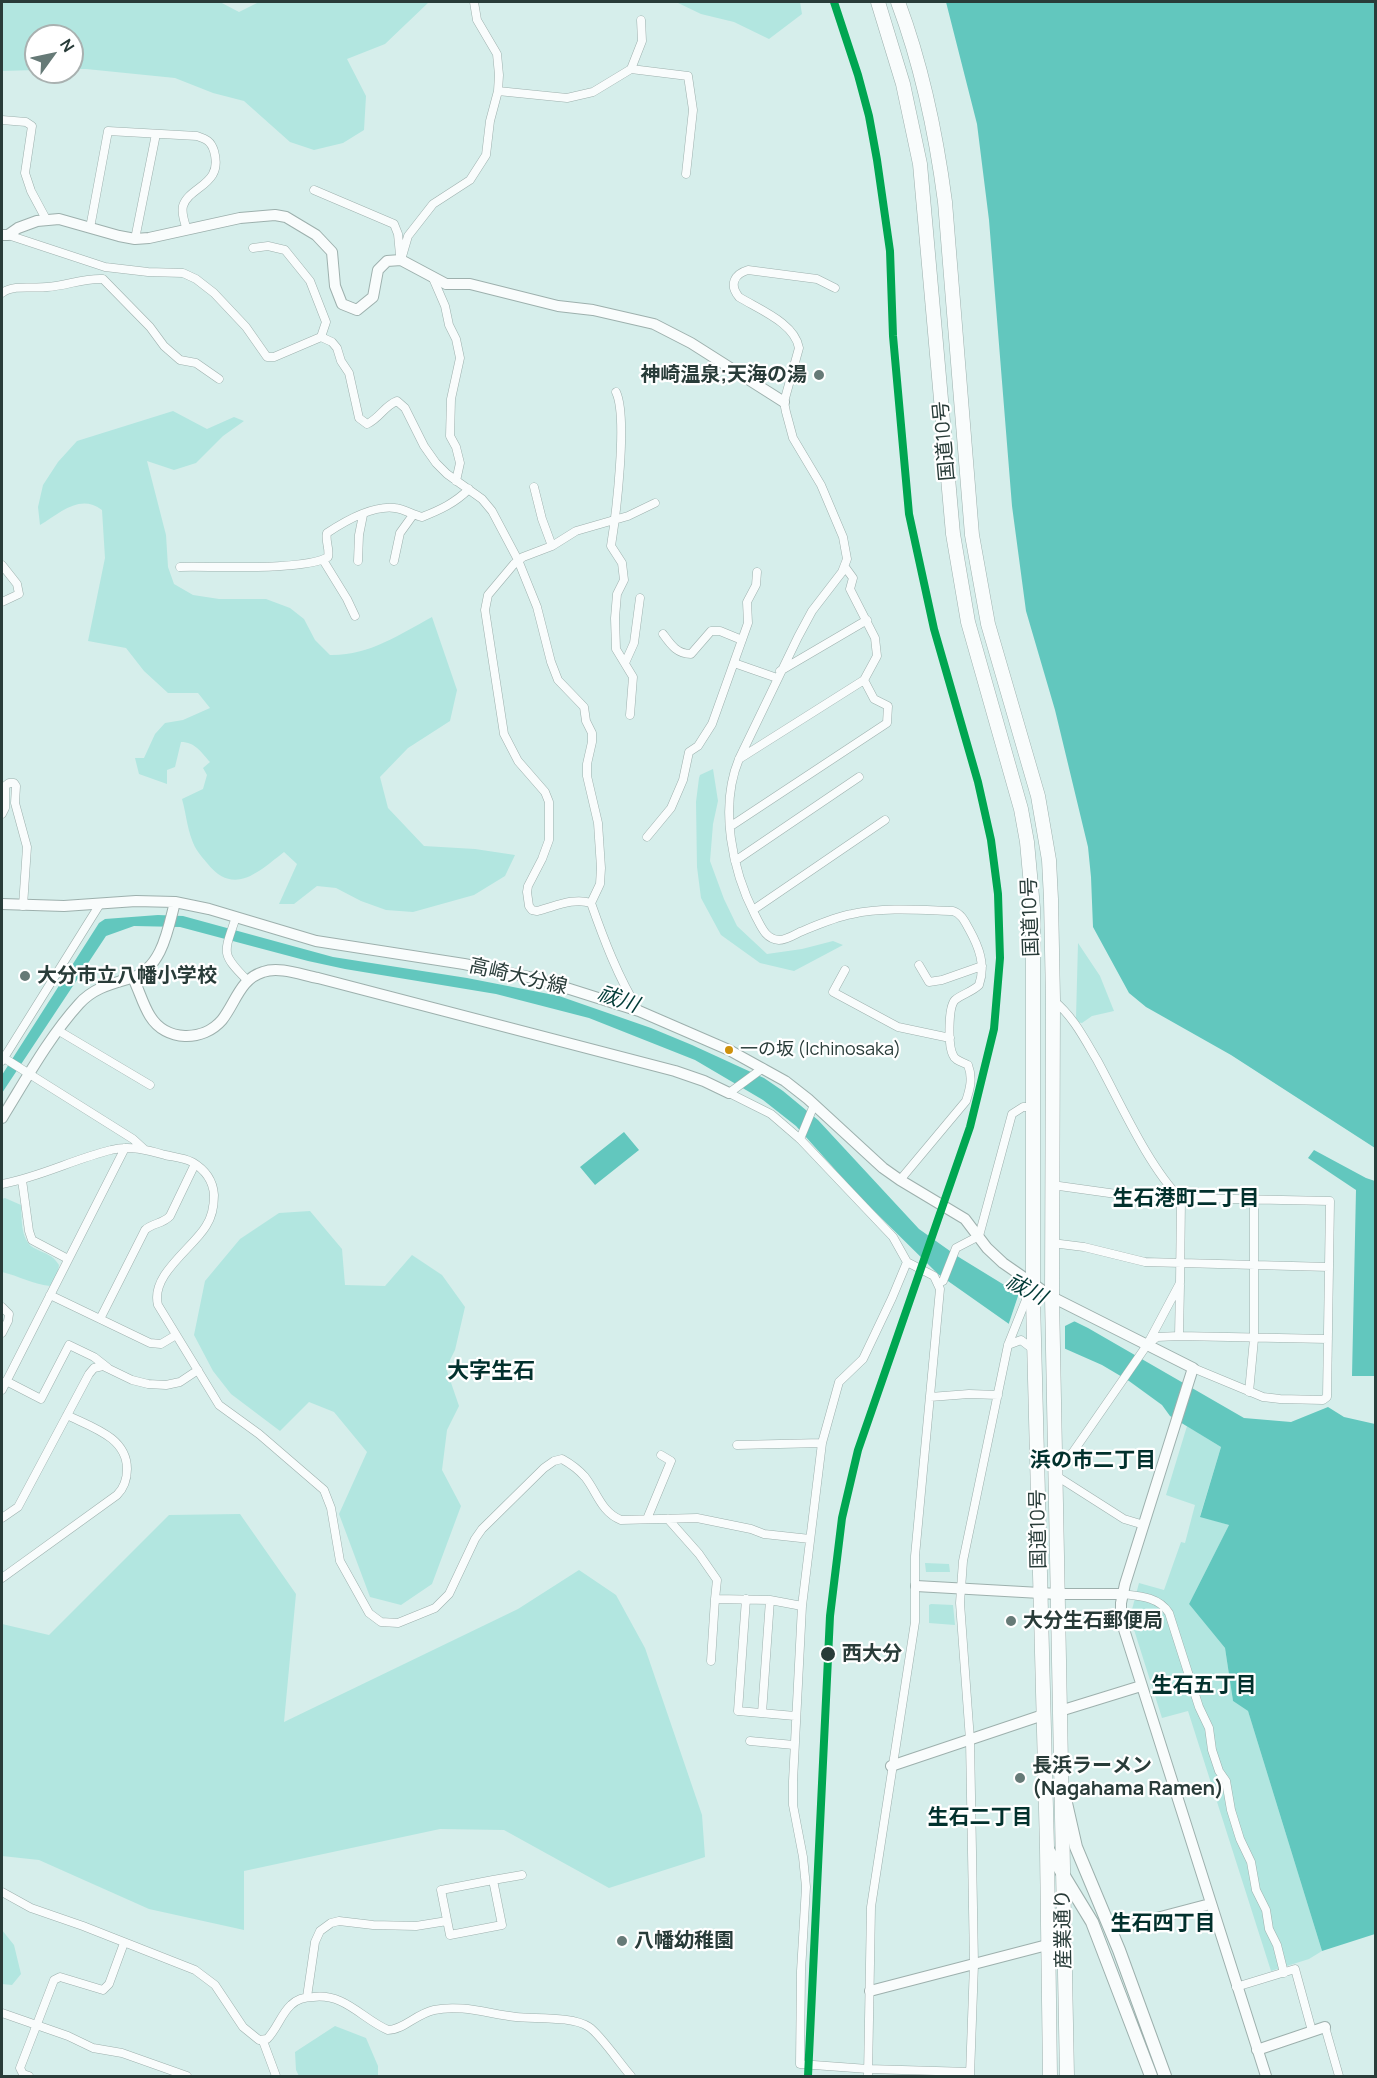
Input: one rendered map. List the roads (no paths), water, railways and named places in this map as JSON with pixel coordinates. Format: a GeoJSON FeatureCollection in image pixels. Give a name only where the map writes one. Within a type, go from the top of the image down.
{"type":"FeatureCollection","features":[{"type":"Feature","properties":{"kind":"highway","name":"国道10号"},"geometry":{"type":"LineString","coordinates":[[878,2],[903,84],[920,164],[952,534],[958,572],[975,653],[1010,765],[1027,842],[1033,909],[1034,1284],[1030,1299],[1034,1344],[1047,1848]]}},
{"type":"Feature","properties":{"kind":"highway","name":"国道10号"},"geometry":{"type":"LineString","coordinates":[[898,2],[920,68],[934,128],[944,191],[972,535],[979,580],[988,624],[1027,754],[1044,824],[1051,899],[1052,1303],[1061,1782]]}},
{"type":"Feature","properties":{"kind":"highway","name":"産業通り"},"geometry":{"type":"LineString","coordinates":[[1061,1782],[1067,2076]]}},
{"type":"Feature","properties":{"kind":"highway","name":"産業通り"},"geometry":{"type":"LineString","coordinates":[[1047,1848],[1050,2076]]}},
{"type":"Feature","properties":{"kind":"main road"},"geometry":{"type":"LineString","coordinates":[[1061,1782],[1076,1847],[1111,1930],[1165,2076]]}},
{"type":"Feature","properties":{"kind":"main road"},"geometry":{"type":"LineString","coordinates":[[1047,1848],[1086,1911],[1100,1939],[1151,2076]]}},
{"type":"Feature","properties":{"kind":"street"},"geometry":{"type":"LineString","coordinates":[[400,260],[408,236],[433,204],[470,180],[486,155],[499,75],[497,54],[477,20],[474,2]]}},
{"type":"Feature","properties":{"kind":"street"},"geometry":{"type":"LineString","coordinates":[[498,91],[567,98],[593,92],[631,69],[642,41],[641,20]]}},
{"type":"Feature","properties":{"kind":"street"},"geometry":{"type":"LineString","coordinates":[[631,69],[688,76],[693,110],[686,174]]}},
{"type":"Feature","properties":{"kind":"street"},"geometry":{"type":"LineString","coordinates":[[2,120],[26,122],[32,126],[25,173],[31,191],[46,219]]}},
{"type":"Feature","properties":{"kind":"street"},"geometry":{"type":"LineString","coordinates":[[90,228],[108,131],[197,136],[207,140],[212,146],[216,158],[210,179],[186,201],[183,207],[187,230]]}},
{"type":"Feature","properties":{"kind":"street"},"geometry":{"type":"LineString","coordinates":[[135,239],[156,134]]}},
{"type":"Feature","properties":{"kind":"street"},"geometry":{"type":"LineString","coordinates":[[314,190],[394,224],[398,234],[400,260]]}},
{"type":"Feature","properties":{"kind":"street"},"geometry":{"type":"LineString","coordinates":[[5,235],[46,219],[59,219],[135,239],[240,218],[275,215],[286,217],[316,235],[332,252],[335,286],[342,304],[357,310],[373,297],[378,270],[387,261],[400,260],[446,284],[470,284],[558,306],[593,310],[654,324],[691,343],[784,402]]}},
{"type":"Feature","properties":{"kind":"street"},"geometry":{"type":"LineString","coordinates":[[5,235],[105,267],[183,273],[196,279],[214,293],[246,327],[267,357],[274,357],[321,337],[332,342],[349,373],[359,418],[367,424],[374,421],[388,404],[397,401],[405,408],[424,446],[436,463],[456,481],[482,499],[492,511],[518,560],[542,620],[551,662],[558,680],[582,704],[592,733],[587,776],[598,823],[601,868],[600,884],[591,903],[602,937],[639,1011]]}},
{"type":"Feature","properties":{"kind":"street"},"geometry":{"type":"LineString","coordinates":[[253,248],[267,246],[285,250],[310,281],[326,322],[321,337]]}},
{"type":"Feature","properties":{"kind":"street"},"geometry":{"type":"LineString","coordinates":[[103,279],[105,267]]}},
{"type":"Feature","properties":{"kind":"street"},"geometry":{"type":"LineString","coordinates":[[835,288],[817,279],[748,270],[741,272],[733,282],[735,294],[782,323],[798,341],[799,348],[784,402],[793,438],[821,485],[843,537],[847,559],[845,567],[812,611],[739,759],[733,778],[731,826],[735,861],[753,910],[766,935],[777,940],[784,939],[852,914],[880,910],[953,911],[962,917],[978,945],[982,966],[979,986],[952,1004],[951,1053],[955,1059],[968,1065],[970,1071],[970,1086],[966,1101],[900,1180]]}},
{"type":"Feature","properties":{"kind":"street"},"geometry":{"type":"LineString","coordinates":[[432,276],[456,339],[460,358],[451,399],[450,436],[456,447],[460,463],[456,481]]}},
{"type":"Feature","properties":{"kind":"street"},"geometry":{"type":"LineString","coordinates":[[2,293],[6,289],[50,287],[86,278],[103,279],[150,327],[164,346],[180,360],[196,363],[219,379]]}},
{"type":"Feature","properties":{"kind":"street"},"geometry":{"type":"LineString","coordinates":[[616,392],[620,401],[616,519],[611,546],[622,563],[624,580],[617,594],[616,650],[633,677],[630,715]]}},
{"type":"Feature","properties":{"kind":"street"},"geometry":{"type":"LineString","coordinates":[[534,487],[552,546]]}},
{"type":"Feature","properties":{"kind":"street"},"geometry":{"type":"LineString","coordinates":[[180,567],[291,565],[323,560],[328,556],[330,550],[326,540],[327,533],[340,525],[380,508],[391,508],[422,517],[446,507],[469,489]]}},
{"type":"Feature","properties":{"kind":"street"},"geometry":{"type":"LineString","coordinates":[[591,903],[569,903],[537,911],[532,909],[527,898],[528,886],[549,840],[549,802],[545,792],[518,761],[504,734],[485,617],[488,595],[518,560],[552,546],[576,531],[628,516],[655,503]]}},
{"type":"Feature","properties":{"kind":"street"},"geometry":{"type":"LineString","coordinates":[[358,561],[359,535],[363,515]]}},
{"type":"Feature","properties":{"kind":"street"},"geometry":{"type":"LineString","coordinates":[[394,561],[400,532],[413,515]]}},
{"type":"Feature","properties":{"kind":"street"},"geometry":{"type":"LineString","coordinates":[[323,560],[347,599],[354,616]]}},
{"type":"Feature","properties":{"kind":"street"},"geometry":{"type":"LineString","coordinates":[[2,565],[17,584],[19,594],[2,602]]}},
{"type":"Feature","properties":{"kind":"street"},"geometry":{"type":"LineString","coordinates":[[739,759],[864,680],[877,656],[874,638],[850,589],[853,578],[845,567]]}},
{"type":"Feature","properties":{"kind":"street"},"geometry":{"type":"LineString","coordinates":[[647,837],[671,808],[682,780],[689,752],[698,746],[712,724],[742,640],[747,623],[747,602],[756,585],[757,572]]}},
{"type":"Feature","properties":{"kind":"street"},"geometry":{"type":"LineString","coordinates":[[625,663],[634,643],[640,598]]}},
{"type":"Feature","properties":{"kind":"street"},"geometry":{"type":"LineString","coordinates":[[734,663],[779,675],[867,620]]}},
{"type":"Feature","properties":{"kind":"street"},"geometry":{"type":"LineString","coordinates":[[663,634],[670,645],[682,654],[691,654],[711,631],[720,631],[742,640]]}},
{"type":"Feature","properties":{"kind":"street"},"geometry":{"type":"LineString","coordinates":[[731,826],[887,723],[888,706],[874,699],[864,680]]}},
{"type":"Feature","properties":{"kind":"street"},"geometry":{"type":"LineString","coordinates":[[735,861],[859,777]]}},
{"type":"Feature","properties":{"kind":"street"},"geometry":{"type":"LineString","coordinates":[[2,814],[5,808],[4,786],[14,783],[15,803],[27,847],[23,906]]}},
{"type":"Feature","properties":{"kind":"street"},"geometry":{"type":"LineString","coordinates":[[753,910],[885,820]]}},
{"type":"Feature","properties":{"kind":"street","name":"高崎大分線"},"geometry":{"type":"LineString","coordinates":[[2,904],[23,906],[136,901],[173,907],[322,942],[464,964],[538,979],[639,1011],[696,1035],[792,1086],[813,1108],[866,1154],[900,1180],[965,1219],[1003,1263],[1034,1284],[1052,1303],[1194,1368]]}},
{"type":"Feature","properties":{"kind":"street"},"geometry":{"type":"LineString","coordinates":[[100,904],[4,1060],[133,1139],[144,1149]]}},
{"type":"Feature","properties":{"kind":"street"},"geometry":{"type":"LineString","coordinates":[[2,1118],[27,1072],[87,995],[100,988],[133,978],[154,961],[163,943],[173,907]]}},
{"type":"Feature","properties":{"kind":"street"},"geometry":{"type":"LineString","coordinates":[[235,920],[227,948],[228,960],[247,980]]}},
{"type":"Feature","properties":{"kind":"street"},"geometry":{"type":"LineString","coordinates":[[919,965],[929,982],[942,980],[982,966]]}},
{"type":"Feature","properties":{"kind":"street"},"geometry":{"type":"LineString","coordinates":[[133,978],[150,1016],[155,1023],[172,1034],[192,1037],[204,1034],[220,1022],[247,980],[270,970],[318,978],[675,1071],[732,1091],[771,1114],[800,1137],[893,1237],[907,1262],[930,1273],[941,1282]]}},
{"type":"Feature","properties":{"kind":"street"},"geometry":{"type":"LineString","coordinates":[[845,970],[833,992],[898,1026],[950,1038]]}},
{"type":"Feature","properties":{"kind":"street"},"geometry":{"type":"LineString","coordinates":[[1053,1000],[1076,1025],[1142,1142],[1169,1186],[1181,1199],[1179,1336]]}},
{"type":"Feature","properties":{"kind":"street"},"geometry":{"type":"LineString","coordinates":[[59,1031],[150,1085]]}},
{"type":"Feature","properties":{"kind":"street"},"geometry":{"type":"LineString","coordinates":[[732,1091],[760,1071]]}},
{"type":"Feature","properties":{"kind":"street"},"geometry":{"type":"LineString","coordinates":[[868,2073],[871,1907],[915,1622],[915,1556],[941,1282],[956,1248],[979,1236],[1012,1114],[1023,1107],[1033,1107]]}},
{"type":"Feature","properties":{"kind":"street"},"geometry":{"type":"LineString","coordinates":[[800,1137],[813,1108]]}},
{"type":"Feature","properties":{"kind":"street"},"geometry":{"type":"LineString","coordinates":[[2,1184],[22,1180],[112,1149],[144,1149],[185,1159],[195,1164],[210,1178],[213,1188],[210,1220],[164,1277],[156,1294],[158,1305],[219,1405],[252,1429],[324,1490],[331,1508],[340,1561],[365,1608],[381,1622],[405,1621],[428,1612],[444,1602],[482,1529],[525,1485],[554,1461],[562,1459],[574,1466],[585,1477],[600,1503],[614,1517],[631,1521],[647,1518],[697,1518],[751,1529],[764,1534],[810,1539]]}},
{"type":"Feature","properties":{"kind":"street"},"geometry":{"type":"LineString","coordinates":[[2,1390],[124,1149]]}},
{"type":"Feature","properties":{"kind":"street"},"geometry":{"type":"LineString","coordinates":[[100,1319],[144,1230],[170,1216],[195,1164]]}},
{"type":"Feature","properties":{"kind":"street"},"geometry":{"type":"LineString","coordinates":[[22,1180],[32,1240],[68,1259]]}},
{"type":"Feature","properties":{"kind":"street"},"geometry":{"type":"LineString","coordinates":[[1052,1185],[1132,1197],[1330,1202],[1327,1396],[1323,1400],[1269,1398],[1249,1392],[1194,1368],[1122,1594],[1121,1620],[1266,2076]]}},
{"type":"Feature","properties":{"kind":"street"},"geometry":{"type":"LineString","coordinates":[[1249,1392],[1254,1339],[1254,1200]]}},
{"type":"Feature","properties":{"kind":"street"},"geometry":{"type":"LineString","coordinates":[[1052,1243],[1084,1246],[1145,1262],[1329,1267]]}},
{"type":"Feature","properties":{"kind":"street"},"geometry":{"type":"LineString","coordinates":[[907,1262],[863,1359],[839,1382],[822,1443],[802,1606],[795,1716],[793,1805],[806,1887],[801,1971],[800,2064],[868,2073],[970,2074],[974,1964],[970,1740],[960,1589],[966,1549],[1008,1345],[1013,1330],[1030,1299]]}},
{"type":"Feature","properties":{"kind":"street"},"geometry":{"type":"LineString","coordinates":[[1144,1525],[1124,1519],[1055,1472],[1073,1452],[1147,1345],[1180,1283]]}},
{"type":"Feature","properties":{"kind":"street"},"geometry":{"type":"LineString","coordinates":[[50,1295],[154,1344],[160,1344],[176,1335]]}},
{"type":"Feature","properties":{"kind":"street"},"geometry":{"type":"LineString","coordinates":[[2,1307],[9,1314],[2,1333]]}},
{"type":"Feature","properties":{"kind":"street"},"geometry":{"type":"LineString","coordinates":[[1147,1345],[1157,1337],[1179,1336],[1328,1339]]}},
{"type":"Feature","properties":{"kind":"street"},"geometry":{"type":"LineString","coordinates":[[1008,1345],[1022,1340],[1034,1344]]}},
{"type":"Feature","properties":{"kind":"street"},"geometry":{"type":"LineString","coordinates":[[6,1381],[41,1399],[69,1345],[132,1380],[156,1385],[173,1384],[198,1370]]}},
{"type":"Feature","properties":{"kind":"street"},"geometry":{"type":"LineString","coordinates":[[2,1518],[18,1507],[89,1374],[94,1368],[103,1366],[109,1368]]}},
{"type":"Feature","properties":{"kind":"street"},"geometry":{"type":"LineString","coordinates":[[930,1396],[998,1395]]}},
{"type":"Feature","properties":{"kind":"street"},"geometry":{"type":"LineString","coordinates":[[2,1578],[117,1495],[126,1482],[127,1460],[117,1443],[67,1414]]}},
{"type":"Feature","properties":{"kind":"street"},"geometry":{"type":"LineString","coordinates":[[737,1445],[822,1443]]}},
{"type":"Feature","properties":{"kind":"street"},"geometry":{"type":"LineString","coordinates":[[647,1518],[671,1461],[661,1455]]}},
{"type":"Feature","properties":{"kind":"street"},"geometry":{"type":"LineString","coordinates":[[668,1519],[699,1554],[717,1580],[711,1661]]}},
{"type":"Feature","properties":{"kind":"street"},"geometry":{"type":"LineString","coordinates":[[916,1586],[1058,1594],[1122,1594],[1148,1598],[1164,1606],[1169,1613],[1198,1707],[1209,1728],[1212,1750],[1219,1771],[1226,1781],[1230,1806],[1240,1839],[1251,1862],[1256,1890],[1266,1910],[1269,1929],[1277,1945],[1284,1973]]}},
{"type":"Feature","properties":{"kind":"street"},"geometry":{"type":"LineString","coordinates":[[715,1599],[770,1600],[802,1606]]}},
{"type":"Feature","properties":{"kind":"street"},"geometry":{"type":"LineString","coordinates":[[746,1599],[738,1711],[795,1716]]}},
{"type":"Feature","properties":{"kind":"street"},"geometry":{"type":"LineString","coordinates":[[762,1713],[770,1600]]}},
{"type":"Feature","properties":{"kind":"street"},"geometry":{"type":"LineString","coordinates":[[1060,1711],[1141,1686]]}},
{"type":"Feature","properties":{"kind":"street"},"geometry":{"type":"LineString","coordinates":[[891,1766],[1043,1715]]}},
{"type":"Feature","properties":{"kind":"street"},"geometry":{"type":"LineString","coordinates":[[750,1741],[794,1745]]}},
{"type":"Feature","properties":{"kind":"street"},"geometry":{"type":"LineString","coordinates":[[493,1880],[502,1925],[450,1935],[441,1890],[493,1880],[522,1875]]}},
{"type":"Feature","properties":{"kind":"street"},"geometry":{"type":"LineString","coordinates":[[2,1892],[22,1904],[170,1959],[201,1973],[222,1994],[243,2027],[257,2039],[263,2041]]}},
{"type":"Feature","properties":{"kind":"street"},"geometry":{"type":"LineString","coordinates":[[1111,1930],[1210,1904]]}},
{"type":"Feature","properties":{"kind":"street"},"geometry":{"type":"LineString","coordinates":[[307,1997],[315,1942],[320,1931],[331,1923],[339,1921],[416,1926],[447,1921]]}},
{"type":"Feature","properties":{"kind":"street"},"geometry":{"type":"LineString","coordinates":[[29,2076],[23,2074],[20,2068],[54,1980],[60,1977],[103,1990],[109,1984],[124,1943]]}},
{"type":"Feature","properties":{"kind":"street"},"geometry":{"type":"LineString","coordinates":[[870,1991],[1047,1945]]}},
{"type":"Feature","properties":{"kind":"street"},"geometry":{"type":"LineString","coordinates":[[1236,1987],[1295,1969],[1312,2031]]}},
{"type":"Feature","properties":{"kind":"street"},"geometry":{"type":"LineString","coordinates":[[263,2041],[271,2036],[291,2005],[307,1997],[323,1996],[347,2004],[388,2030],[399,2028],[420,2014],[448,2008],[583,2024],[593,2030],[631,2076]]}},
{"type":"Feature","properties":{"kind":"street"},"geometry":{"type":"LineString","coordinates":[[2,2013],[93,2048],[122,2053],[187,2076]]}},
{"type":"Feature","properties":{"kind":"street"},"geometry":{"type":"LineString","coordinates":[[1257,2050],[1325,2027],[1340,2076]]}},
{"type":"Feature","properties":{"kind":"street"},"geometry":{"type":"LineString","coordinates":[[263,2041],[276,2076]]}},
{"type":"Feature","properties":{"kind":"water"},"geometry":{"type":"Polygon","coordinates":[[[946,2],[1375,2],[1375,1148],[1231,1055],[1146,1007],[1129,993],[1093,927],[1088,847],[1055,710],[1026,611],[1012,506],[989,220],[977,124],[946,2]]]}},
{"type":"Feature","properties":{"kind":"water"},"geometry":{"type":"Polygon","coordinates":[[[158,915],[183,916],[333,957],[467,978],[559,996],[692,1045],[764,1078],[783,1091],[818,1120],[919,1229],[957,1256],[1019,1294],[1088,1328],[1244,1418],[1291,1422],[1328,1407],[1344,1417],[1375,1424],[1375,1934],[1322,1951],[1248,1711],[1233,1701],[1225,1648],[1189,1604],[1229,1525],[1200,1517],[1221,1447],[1170,1416],[1162,1405],[1129,1381],[1102,1365],[1009,1324],[938,1274],[857,1194],[796,1126],[763,1100],[695,1060],[589,1018],[496,994],[308,961],[180,927],[134,926],[106,936],[2,1093],[2,1075],[99,923],[105,919],[158,915]]]}},
{"type":"Feature","properties":{"kind":"water"},"geometry":{"type":"Polygon","coordinates":[[[624,1132],[639,1150],[595,1185],[580,1167],[624,1132]]]}},
{"type":"Feature","properties":{"kind":"water"},"geometry":{"type":"Polygon","coordinates":[[[1314,1150],[1375,1181],[1375,1376],[1352,1376],[1356,1190],[1308,1158],[1314,1150]]]}},
{"type":"Feature","properties":{"kind":"place","name":"神崎温泉;天海の湯"},"geometry":{"type":"Point","coordinates":[819,375]}},
{"type":"Feature","properties":{"kind":"place","name":"大分市立八幡小学校"},"geometry":{"type":"Point","coordinates":[25,976]}},
{"type":"Feature","properties":{"kind":"place","name":"一の坂 (Ichinosaka)"},"geometry":{"type":"Point","coordinates":[729,1050]}},
{"type":"Feature","properties":{"kind":"place","name":"大分生石郵便局"},"geometry":{"type":"Point","coordinates":[1011,1621]}},
{"type":"Feature","properties":{"kind":"place","name":"西大分"},"geometry":{"type":"Point","coordinates":[828,1654]}},
{"type":"Feature","properties":{"kind":"place","name":"長浜ラーメン (Nagahama Ramen)"},"geometry":{"type":"Point","coordinates":[1020,1778]}},
{"type":"Feature","properties":{"kind":"place","name":"八幡幼稚園"},"geometry":{"type":"Point","coordinates":[622,1941]}},
{"type":"Feature","properties":{"kind":"district","name":"生石港町二丁目"},"geometry":{"type":"Point","coordinates":[1186,1199]}},
{"type":"Feature","properties":{"kind":"district","name":"大字生石"},"geometry":{"type":"Point","coordinates":[491,1372]}},
{"type":"Feature","properties":{"kind":"district","name":"浜の市二丁目"},"geometry":{"type":"Point","coordinates":[1093,1461]}},
{"type":"Feature","properties":{"kind":"district","name":"生石五丁目"},"geometry":{"type":"Point","coordinates":[1204,1686]}},
{"type":"Feature","properties":{"kind":"district","name":"生石二丁目"},"geometry":{"type":"Point","coordinates":[980,1818]}},
{"type":"Feature","properties":{"kind":"district","name":"生石四丁目"},"geometry":{"type":"Point","coordinates":[1163,1924]}},
{"type":"Feature","properties":{"kind":"water label","name":"祓川"},"geometry":{"type":"Point","coordinates":[618,1000]}},
{"type":"Feature","properties":{"kind":"water label","name":"祓川"},"geometry":{"type":"Point","coordinates":[1026,1290]}}]}
